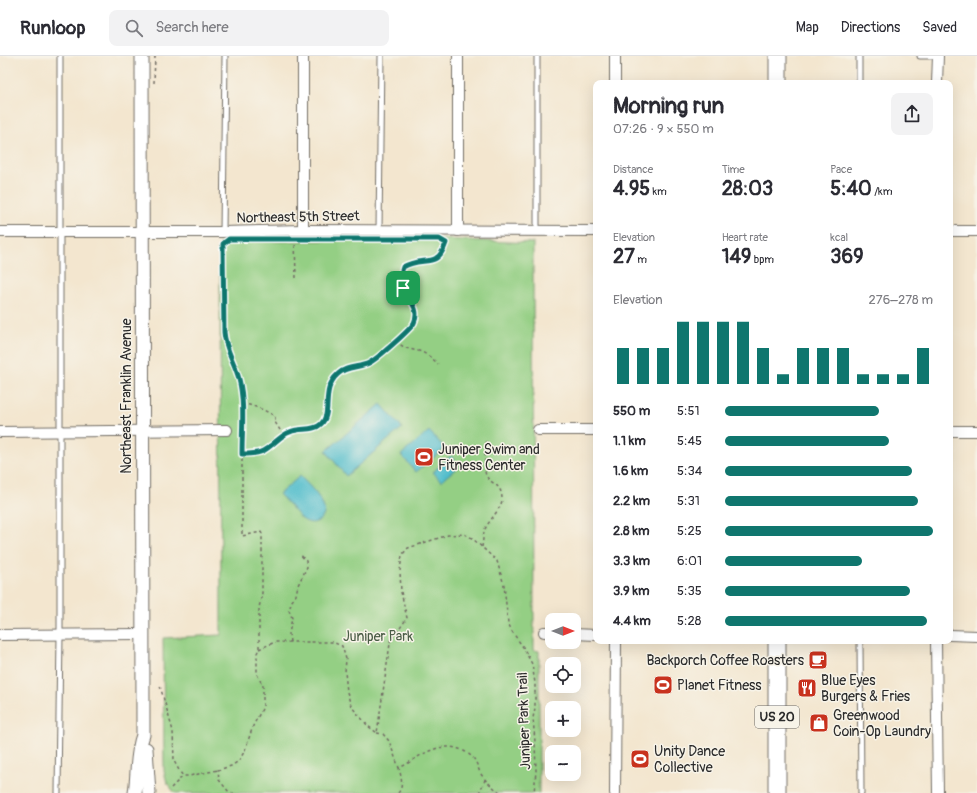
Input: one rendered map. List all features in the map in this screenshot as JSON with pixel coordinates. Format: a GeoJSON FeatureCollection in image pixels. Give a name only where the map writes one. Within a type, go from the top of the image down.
{"type":"FeatureCollection","features":[{"type":"Feature","properties":{"kind":"main road"},"geometry":{"type":"LineString","coordinates":[[778,56],[778,80]]}},
{"type":"Feature","properties":{"kind":"main road","name":"US 20"},"geometry":{"type":"LineString","coordinates":[[777,644],[777,793]]}},
{"type":"Feature","properties":{"kind":"street","name":"Northeast Franklin Avenue"},"geometry":{"type":"LineString","coordinates":[[142,56],[143,735],[146,744],[149,793]]}},
{"type":"Feature","properties":{"kind":"street"},"geometry":{"type":"LineString","coordinates":[[302,230],[303,56]]}},
{"type":"Feature","properties":{"kind":"street"},"geometry":{"type":"LineString","coordinates":[[458,56],[458,231]]}},
{"type":"Feature","properties":{"kind":"street"},"geometry":{"type":"LineString","coordinates":[[615,56],[615,80]]}},
{"type":"Feature","properties":{"kind":"street"},"geometry":{"type":"LineString","coordinates":[[937,80],[938,56]]}},
{"type":"Feature","properties":{"kind":"street","name":"Northeast 5th Street"},"geometry":{"type":"LineString","coordinates":[[0,232],[142,232],[226,236],[302,230],[593,231]]}},
{"type":"Feature","properties":{"kind":"street"},"geometry":{"type":"LineString","coordinates":[[953,231],[977,231]]}},
{"type":"Feature","properties":{"kind":"street"},"geometry":{"type":"LineString","coordinates":[[0,432],[227,430]]}},
{"type":"Feature","properties":{"kind":"street"},"geometry":{"type":"LineString","coordinates":[[538,430],[593,430]]}},
{"type":"Feature","properties":{"kind":"street"},"geometry":{"type":"LineString","coordinates":[[953,431],[977,431]]}},
{"type":"Feature","properties":{"kind":"street"},"geometry":{"type":"LineString","coordinates":[[0,635],[143,634]]}},
{"type":"Feature","properties":{"kind":"street"},"geometry":{"type":"LineString","coordinates":[[581,634],[593,635]]}},
{"type":"Feature","properties":{"kind":"street"},"geometry":{"type":"LineString","coordinates":[[953,635],[977,636]]}},
{"type":"Feature","properties":{"kind":"street"},"geometry":{"type":"LineString","coordinates":[[615,793],[616,644]]}},
{"type":"Feature","properties":{"kind":"street"},"geometry":{"type":"LineString","coordinates":[[936,644],[938,793]]}},
{"type":"Feature","properties":{"kind":"street","name":"Northeast Franklin Avenue"},"geometry":{"type":"LineString","coordinates":[[136,793],[139,746],[143,735]]}},
{"type":"Feature","properties":{"kind":"street"},"geometry":{"type":"LineString","coordinates":[[136,793],[149,793]]}},
{"type":"Feature","properties":{"kind":"lane"},"geometry":{"type":"LineString","coordinates":[[58,793],[60,635],[60,56]]}},
{"type":"Feature","properties":{"kind":"lane"},"geometry":{"type":"LineString","coordinates":[[225,56],[226,236]]}},
{"type":"Feature","properties":{"kind":"lane"},"geometry":{"type":"LineString","coordinates":[[379,230],[381,56]]}},
{"type":"Feature","properties":{"kind":"lane"},"geometry":{"type":"LineString","coordinates":[[537,56],[538,232]]}},
{"type":"Feature","properties":{"kind":"lane"},"geometry":{"type":"LineString","coordinates":[[859,56],[859,80]]}},
{"type":"Feature","properties":{"kind":"lane"},"geometry":{"type":"LineString","coordinates":[[920,56],[938,56]]}},
{"type":"Feature","properties":{"kind":"lane"},"geometry":{"type":"LineString","coordinates":[[860,644],[861,793]]}},
{"type":"Feature","properties":{"kind":"path"},"geometry":{"type":"LineString","coordinates":[[171,788],[184,776],[199,775],[218,770],[231,766],[239,761],[246,750],[253,726],[263,707],[263,686],[257,674],[257,653],[259,649],[259,608],[262,593],[262,534],[260,532],[242,536],[242,404],[239,378],[225,340],[224,332],[223,244],[226,236]]}},
{"type":"Feature","properties":{"kind":"path"},"geometry":{"type":"LineString","coordinates":[[295,239],[296,278]]}},
{"type":"Feature","properties":{"kind":"path"},"geometry":{"type":"LineString","coordinates":[[242,454],[254,454],[263,451],[282,436],[300,429],[316,428],[322,424],[326,417],[328,392],[331,382],[337,375],[347,369],[368,363],[377,358],[410,329],[415,322],[415,308],[403,288],[400,278],[401,272],[403,267],[409,264],[435,259],[440,255],[446,243],[439,239]]}},
{"type":"Feature","properties":{"kind":"path"},"geometry":{"type":"LineString","coordinates":[[397,340],[399,344],[405,348],[424,353],[438,364]]}},
{"type":"Feature","properties":{"kind":"path"},"geometry":{"type":"LineString","coordinates":[[242,404],[250,404],[259,407],[275,416],[277,426],[282,436]]}},
{"type":"Feature","properties":{"kind":"path"},"geometry":{"type":"LineString","coordinates":[[482,547],[484,530],[501,505],[502,497],[500,488],[486,476],[484,466],[487,439]]}},
{"type":"Feature","properties":{"kind":"path","name":"Juniper Park Trail"},"geometry":{"type":"LineString","coordinates":[[377,733],[390,637],[398,631],[406,618],[401,592],[400,571],[402,555],[408,548],[448,534],[464,534],[472,538],[497,561],[504,585],[508,623],[532,664],[535,683],[535,708],[532,718],[536,771],[534,793]]}},
{"type":"Feature","properties":{"kind":"path"},"geometry":{"type":"LineString","coordinates":[[290,642],[289,634],[292,618],[289,610],[306,567],[306,561],[300,554]]}},
{"type":"Feature","properties":{"kind":"path"},"geometry":{"type":"LineString","coordinates":[[259,649],[275,642],[332,642],[342,646],[346,658],[344,672],[351,706],[368,726],[377,733],[383,734],[389,741],[399,768],[401,781],[400,791],[398,793]]}},
{"type":"Feature","properties":{"kind":"path"},"geometry":{"type":"LineString","coordinates":[[160,686],[173,731],[174,761],[184,776]]}},
{"type":"Feature","properties":{"kind":"path"},"geometry":{"type":"LineString","coordinates":[[399,768],[431,750],[445,747],[461,748],[474,760],[479,772],[485,780],[501,793]]}},
{"type":"Feature","properties":{"kind":"path"},"geometry":{"type":"LineString","coordinates":[[218,770],[219,780],[230,792],[234,793]]}},
{"type":"Feature","properties":{"kind":"path"},"geometry":{"type":"LineString","coordinates":[[479,793],[485,780]]}},
{"type":"Feature","properties":{"kind":"green space","name":"Juniper Park"},"geometry":{"type":"Polygon","coordinates":[[[439,239],[533,243],[534,650],[539,651],[539,793],[175,793],[167,783],[164,771],[163,638],[221,635],[220,242],[439,239]]]}},
{"type":"Feature","properties":{"kind":"water"},"geometry":{"type":"Polygon","coordinates":[[[381,404],[402,428],[346,476],[326,451],[381,404]]]}},
{"type":"Feature","properties":{"kind":"water"},"geometry":{"type":"Polygon","coordinates":[[[429,431],[445,448],[416,472],[401,455],[429,431]]]}},
{"type":"Feature","properties":{"kind":"water"},"geometry":{"type":"Polygon","coordinates":[[[451,456],[459,466],[441,481],[433,472],[451,456]]]}},
{"type":"Feature","properties":{"kind":"water"},"geometry":{"type":"Polygon","coordinates":[[[300,476],[315,492],[323,505],[324,512],[322,518],[316,522],[312,523],[302,519],[279,494],[300,476]]]}},
{"type":"Feature","properties":{"kind":"place","name":"Juniper Swim and Fitness Center"},"geometry":{"type":"Point","coordinates":[424,457]}},
{"type":"Feature","properties":{"kind":"place","name":"Backporch Coffee Roasters"},"geometry":{"type":"Point","coordinates":[818,660]}},
{"type":"Feature","properties":{"kind":"place","name":"Planet Fitness"},"geometry":{"type":"Point","coordinates":[663,685]}},
{"type":"Feature","properties":{"kind":"place","name":"Blue Eyes Burgers & Fries"},"geometry":{"type":"Point","coordinates":[807,688]}},
{"type":"Feature","properties":{"kind":"place","name":"Greenwood Coin-Op Laundry"},"geometry":{"type":"Point","coordinates":[819,723]}},
{"type":"Feature","properties":{"kind":"place","name":"Unity Dance Collective"},"geometry":{"type":"Point","coordinates":[640,759]}},
{"type":"Feature","properties":{"kind":"route"},"geometry":{"type":"LineString","coordinates":[[229,239],[439,239],[446,243],[440,255],[435,259],[416,262],[403,267],[400,278],[403,288],[415,308],[415,322],[410,329],[377,358],[361,366],[342,370],[337,375],[331,382],[326,403],[326,417],[322,424],[316,428],[291,431],[281,436],[263,451],[254,454],[242,454],[242,394],[239,378],[229,354],[224,332],[223,244],[229,239]]}}]}
